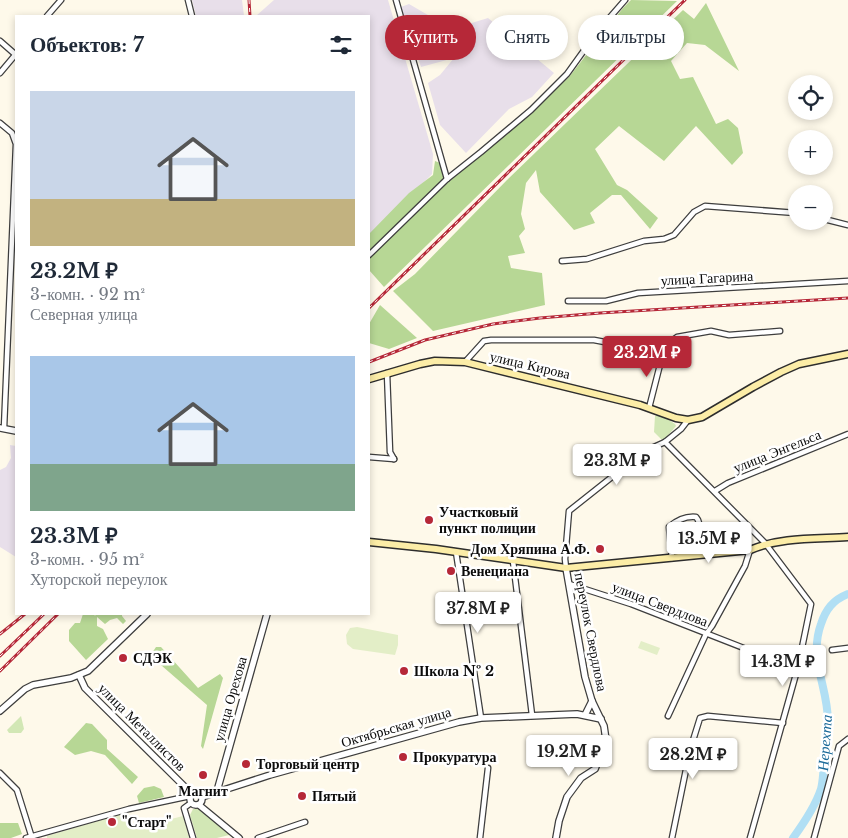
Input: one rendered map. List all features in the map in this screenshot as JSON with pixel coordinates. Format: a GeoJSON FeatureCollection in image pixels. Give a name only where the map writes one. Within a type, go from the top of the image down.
{"type":"FeatureCollection","features":[{"type":"Feature","properties":{"kind":"main road"},"geometry":{"type":"LineString","coordinates":[[688,420],[702,417],[760,383],[799,364],[848,354]]}},
{"type":"Feature","properties":{"kind":"main road","name":"улица Кирова"},"geometry":{"type":"LineString","coordinates":[[370,379],[435,361],[465,362],[568,386],[649,408],[682,420],[688,420]]}},
{"type":"Feature","properties":{"kind":"main road"},"geometry":{"type":"LineString","coordinates":[[370,542],[566,568],[750,550],[765,543],[848,537]]}},
{"type":"Feature","properties":{"kind":"street"},"geometry":{"type":"LineString","coordinates":[[48,15],[61,0]]}},
{"type":"Feature","properties":{"kind":"street"},"geometry":{"type":"LineString","coordinates":[[188,0],[192,15]]}},
{"type":"Feature","properties":{"kind":"street"},"geometry":{"type":"LineString","coordinates":[[396,0],[447,178]]}},
{"type":"Feature","properties":{"kind":"street"},"geometry":{"type":"LineString","coordinates":[[370,254],[447,178],[482,152],[535,106],[566,74],[598,31],[625,0]]}},
{"type":"Feature","properties":{"kind":"street"},"geometry":{"type":"LineString","coordinates":[[0,41],[15,53]]}},
{"type":"Feature","properties":{"kind":"street"},"geometry":{"type":"LineString","coordinates":[[0,73],[15,55]]}},
{"type":"Feature","properties":{"kind":"street"},"geometry":{"type":"LineString","coordinates":[[0,123],[12,133],[15,141]]}},
{"type":"Feature","properties":{"kind":"street"},"geometry":{"type":"LineString","coordinates":[[15,164],[2,428],[15,431]]}},
{"type":"Feature","properties":{"kind":"street"},"geometry":{"type":"LineString","coordinates":[[562,261],[587,259],[644,241],[664,239],[674,235],[694,212],[705,206],[788,212]]}},
{"type":"Feature","properties":{"kind":"street"},"geometry":{"type":"LineString","coordinates":[[833,221],[848,225]]}},
{"type":"Feature","properties":{"kind":"street"},"geometry":{"type":"LineString","coordinates":[[10,265],[15,264]]}},
{"type":"Feature","properties":{"kind":"street","name":"улица Гагарина"},"geometry":{"type":"LineString","coordinates":[[568,301],[606,301],[638,293],[848,281]]}},
{"type":"Feature","properties":{"kind":"street"},"geometry":{"type":"LineString","coordinates":[[649,408],[666,345],[678,336],[711,331],[729,335],[780,331]]}},
{"type":"Feature","properties":{"kind":"street"},"geometry":{"type":"LineString","coordinates":[[465,362],[484,341],[491,340],[594,340],[663,353]]}},
{"type":"Feature","properties":{"kind":"street"},"geometry":{"type":"LineString","coordinates":[[370,457],[394,459],[390,452],[388,373]]}},
{"type":"Feature","properties":{"kind":"street"},"geometry":{"type":"LineString","coordinates":[[566,568],[565,558],[569,511],[628,465],[634,456],[665,442],[681,429],[688,420]]}},
{"type":"Feature","properties":{"kind":"street","name":"улица Энгельса"},"geometry":{"type":"LineString","coordinates":[[716,491],[728,483],[848,434]]}},
{"type":"Feature","properties":{"kind":"street"},"geometry":{"type":"LineString","coordinates":[[665,442],[716,491],[765,543],[811,604],[798,667],[750,838]]}},
{"type":"Feature","properties":{"kind":"street"},"geometry":{"type":"LineString","coordinates":[[672,558],[669,527],[679,519],[692,517],[696,517],[698,520],[709,554]]}},
{"type":"Feature","properties":{"kind":"street"},"geometry":{"type":"LineString","coordinates":[[668,716],[706,634],[746,566],[750,550]]}},
{"type":"Feature","properties":{"kind":"street"},"geometry":{"type":"LineString","coordinates":[[456,552],[481,718]]}},
{"type":"Feature","properties":{"kind":"street"},"geometry":{"type":"LineString","coordinates":[[512,561],[532,715]]}},
{"type":"Feature","properties":{"kind":"street","name":"переулок Свердлова"},"geometry":{"type":"LineString","coordinates":[[556,838],[559,821],[567,797],[582,778],[595,769],[599,763],[606,740],[606,733],[601,719],[592,701],[579,647],[566,568]]}},
{"type":"Feature","properties":{"kind":"street","name":"улица Свердлова"},"geometry":{"type":"LineString","coordinates":[[570,584],[630,604],[777,661],[798,667]]}},
{"type":"Feature","properties":{"kind":"street"},"geometry":{"type":"LineString","coordinates":[[0,711],[25,689],[33,685],[79,675],[88,670],[146,615]]}},
{"type":"Feature","properties":{"kind":"street","name":"улица Орехова"},"geometry":{"type":"LineString","coordinates":[[217,791],[266,615]]}},
{"type":"Feature","properties":{"kind":"street"},"geometry":{"type":"LineString","coordinates":[[832,650],[848,648]]}},
{"type":"Feature","properties":{"kind":"street","name":"улица Металлистов"},"geometry":{"type":"LineString","coordinates":[[79,675],[85,688],[191,798]]}},
{"type":"Feature","properties":{"kind":"street"},"geometry":{"type":"LineString","coordinates":[[585,715],[592,701]]}},
{"type":"Feature","properties":{"kind":"street","name":"Октябрьская улица"},"geometry":{"type":"LineString","coordinates":[[202,796],[459,722],[481,718],[577,714],[601,719]]}},
{"type":"Feature","properties":{"kind":"street"},"geometry":{"type":"LineString","coordinates":[[672,838],[690,750],[700,718],[708,716],[783,723]]}},
{"type":"Feature","properties":{"kind":"street"},"geometry":{"type":"LineString","coordinates":[[814,838],[839,746],[848,739]]}},
{"type":"Feature","properties":{"kind":"street"},"geometry":{"type":"LineString","coordinates":[[480,838],[488,768]]}},
{"type":"Feature","properties":{"kind":"street"},"geometry":{"type":"LineString","coordinates":[[0,773],[17,790],[30,837],[129,809],[191,798]]}},
{"type":"Feature","properties":{"kind":"street"},"geometry":{"type":"LineString","coordinates":[[193,838],[184,808],[191,798],[198,793],[202,796],[202,802],[199,805]]}},
{"type":"Feature","properties":{"kind":"street"},"geometry":{"type":"LineString","coordinates":[[191,798],[195,805],[199,805],[239,838]]}},
{"type":"Feature","properties":{"kind":"street"},"geometry":{"type":"LineString","coordinates":[[258,838],[305,822]]}},
{"type":"Feature","properties":{"kind":"shaded area"},"geometry":{"type":"Polygon","coordinates":[[[192,0],[242,0],[244,15],[196,15],[192,0]]]}},
{"type":"Feature","properties":{"kind":"shaded area"},"geometry":{"type":"Polygon","coordinates":[[[274,0],[388,0],[392,15],[385,15],[385,60],[406,60],[433,154],[432,174],[370,238],[370,15],[257,15],[274,0]]]}},
{"type":"Feature","properties":{"kind":"shaded area"},"geometry":{"type":"Polygon","coordinates":[[[409,4],[428,15],[404,15],[401,7],[409,4]]]}},
{"type":"Feature","properties":{"kind":"shaded area"},"geometry":{"type":"Polygon","coordinates":[[[486,19],[486,60],[538,60],[554,73],[532,97],[509,109],[466,153],[440,125],[428,83],[440,75],[452,60],[476,60],[476,22],[486,19]]]}},
{"type":"Feature","properties":{"kind":"shaded area"},"geometry":{"type":"Polygon","coordinates":[[[419,60],[447,60],[421,67],[419,60]]]}},
{"type":"Feature","properties":{"kind":"shaded area"},"geometry":{"type":"Polygon","coordinates":[[[10,445],[15,446],[15,556],[0,547],[0,470],[6,467],[11,458],[10,445]]]}},
{"type":"Feature","properties":{"kind":"green space"},"geometry":{"type":"Polygon","coordinates":[[[631,0],[677,1],[663,15],[618,15],[631,0]]]}},
{"type":"Feature","properties":{"kind":"green space"},"geometry":{"type":"Polygon","coordinates":[[[706,3],[739,71],[705,45],[687,43],[684,46],[684,15],[678,15],[683,10],[694,19],[706,3]]]}},
{"type":"Feature","properties":{"kind":"green space"},"geometry":{"type":"Polygon","coordinates":[[[582,60],[617,60],[384,287],[370,271],[370,233],[409,193],[433,175],[435,161],[440,163],[445,185],[569,77],[582,60]]]}},
{"type":"Feature","properties":{"kind":"green space"},"geometry":{"type":"Polygon","coordinates":[[[631,60],[672,60],[680,79],[693,77],[716,124],[728,119],[738,128],[743,153],[732,165],[696,126],[664,161],[619,126],[595,149],[617,185],[627,190],[658,218],[650,229],[621,195],[612,195],[590,213],[595,223],[574,230],[540,192],[536,170],[526,183],[521,214],[525,229],[519,236],[525,253],[508,256],[511,268],[542,273],[545,305],[433,331],[393,291],[415,274],[507,180],[631,60]]]}},
{"type":"Feature","properties":{"kind":"green space"},"geometry":{"type":"Polygon","coordinates":[[[380,305],[417,338],[389,349],[370,343],[370,322],[380,305]]]}},
{"type":"Feature","properties":{"kind":"green space"},"geometry":{"type":"Polygon","coordinates":[[[660,414],[676,426],[662,440],[654,432],[655,416],[660,414]]]}},
{"type":"Feature","properties":{"kind":"green space"},"geometry":{"type":"Polygon","coordinates":[[[83,615],[122,615],[126,621],[123,624],[117,618],[105,624],[97,617],[97,626],[103,629],[108,639],[86,660],[69,641],[69,630],[75,623],[80,623],[83,615]]]}},
{"type":"Feature","properties":{"kind":"green space"},"geometry":{"type":"Polygon","coordinates":[[[357,627],[398,635],[395,655],[353,649],[347,644],[346,635],[350,628],[357,627]]]}},
{"type":"Feature","properties":{"kind":"green space"},"geometry":{"type":"Polygon","coordinates":[[[641,641],[660,648],[657,655],[638,648],[641,641]]]}},
{"type":"Feature","properties":{"kind":"green space"},"geometry":{"type":"Polygon","coordinates":[[[156,647],[161,647],[198,688],[220,674],[223,678],[203,749],[201,746],[207,705],[154,659],[152,653],[156,647]]]}},
{"type":"Feature","properties":{"kind":"green space"},"geometry":{"type":"Polygon","coordinates":[[[21,716],[24,729],[21,733],[9,733],[7,730],[21,716]]]}},
{"type":"Feature","properties":{"kind":"green space"},"geometry":{"type":"Polygon","coordinates":[[[86,723],[92,724],[107,740],[107,749],[138,777],[132,784],[105,755],[91,751],[75,755],[64,747],[86,723]]]}},
{"type":"Feature","properties":{"kind":"green space"},"geometry":{"type":"Polygon","coordinates":[[[154,786],[161,789],[164,797],[139,803],[137,796],[144,788],[154,786]]]}},
{"type":"Feature","properties":{"kind":"green space"},"geometry":{"type":"Polygon","coordinates":[[[201,808],[233,834],[217,838],[197,838],[190,815],[193,809],[201,808]]]}},
{"type":"Feature","properties":{"kind":"green space","name":"\"Старт\""},"geometry":{"type":"Polygon","coordinates":[[[128,812],[132,829],[183,816],[189,838],[47,838],[47,836],[128,812]]]}},
{"type":"Feature","properties":{"kind":"green space"},"geometry":{"type":"Polygon","coordinates":[[[0,823],[18,823],[22,834],[11,838],[0,838],[0,823]]]}},
{"type":"Feature","properties":{"kind":"waterway","name":"Нерехта"},"geometry":{"type":"LineString","coordinates":[[793,838],[819,796],[823,780],[828,724],[826,698],[818,662],[818,637],[821,624],[828,609],[834,602],[848,594]]}},
{"type":"Feature","properties":{"kind":"railway"},"geometry":{"type":"LineString","coordinates":[[249,0],[250,15]]}},
{"type":"Feature","properties":{"kind":"railway"},"geometry":{"type":"LineString","coordinates":[[370,307],[685,0]]}},
{"type":"Feature","properties":{"kind":"railway"},"geometry":{"type":"LineString","coordinates":[[370,362],[425,340],[493,324],[600,313],[848,298]]}},
{"type":"Feature","properties":{"kind":"railway"},"geometry":{"type":"LineString","coordinates":[[0,634],[24,615]]}},
{"type":"Feature","properties":{"kind":"railway"},"geometry":{"type":"LineString","coordinates":[[0,656],[43,615]]}},
{"type":"Feature","properties":{"kind":"railway"},"geometry":{"type":"LineString","coordinates":[[0,671],[57,615]]}},
{"type":"Feature","properties":{"kind":"place","name":"Участковый пункт полиции"},"geometry":{"type":"Point","coordinates":[429,520]}},
{"type":"Feature","properties":{"kind":"place","name":"Дом Хряпина А.Ф."},"geometry":{"type":"Point","coordinates":[600,549]}},
{"type":"Feature","properties":{"kind":"place","name":"Венециана"},"geometry":{"type":"Point","coordinates":[451,571]}},
{"type":"Feature","properties":{"kind":"place","name":"СДЭК"},"geometry":{"type":"Point","coordinates":[123,658]}},
{"type":"Feature","properties":{"kind":"place","name":"Школа № 2"},"geometry":{"type":"Point","coordinates":[404,671]}},
{"type":"Feature","properties":{"kind":"place","name":"Прокуратура"},"geometry":{"type":"Point","coordinates":[403,757]}},
{"type":"Feature","properties":{"kind":"place","name":"Торговый центр"},"geometry":{"type":"Point","coordinates":[246,764]}},
{"type":"Feature","properties":{"kind":"place","name":"Магнит"},"geometry":{"type":"Point","coordinates":[203,775]}},
{"type":"Feature","properties":{"kind":"place","name":"Пятый"},"geometry":{"type":"Point","coordinates":[302,796]}},
{"type":"Feature","properties":{"kind":"place","name":"\"Старт\""},"geometry":{"type":"Point","coordinates":[112,822]}}]}
